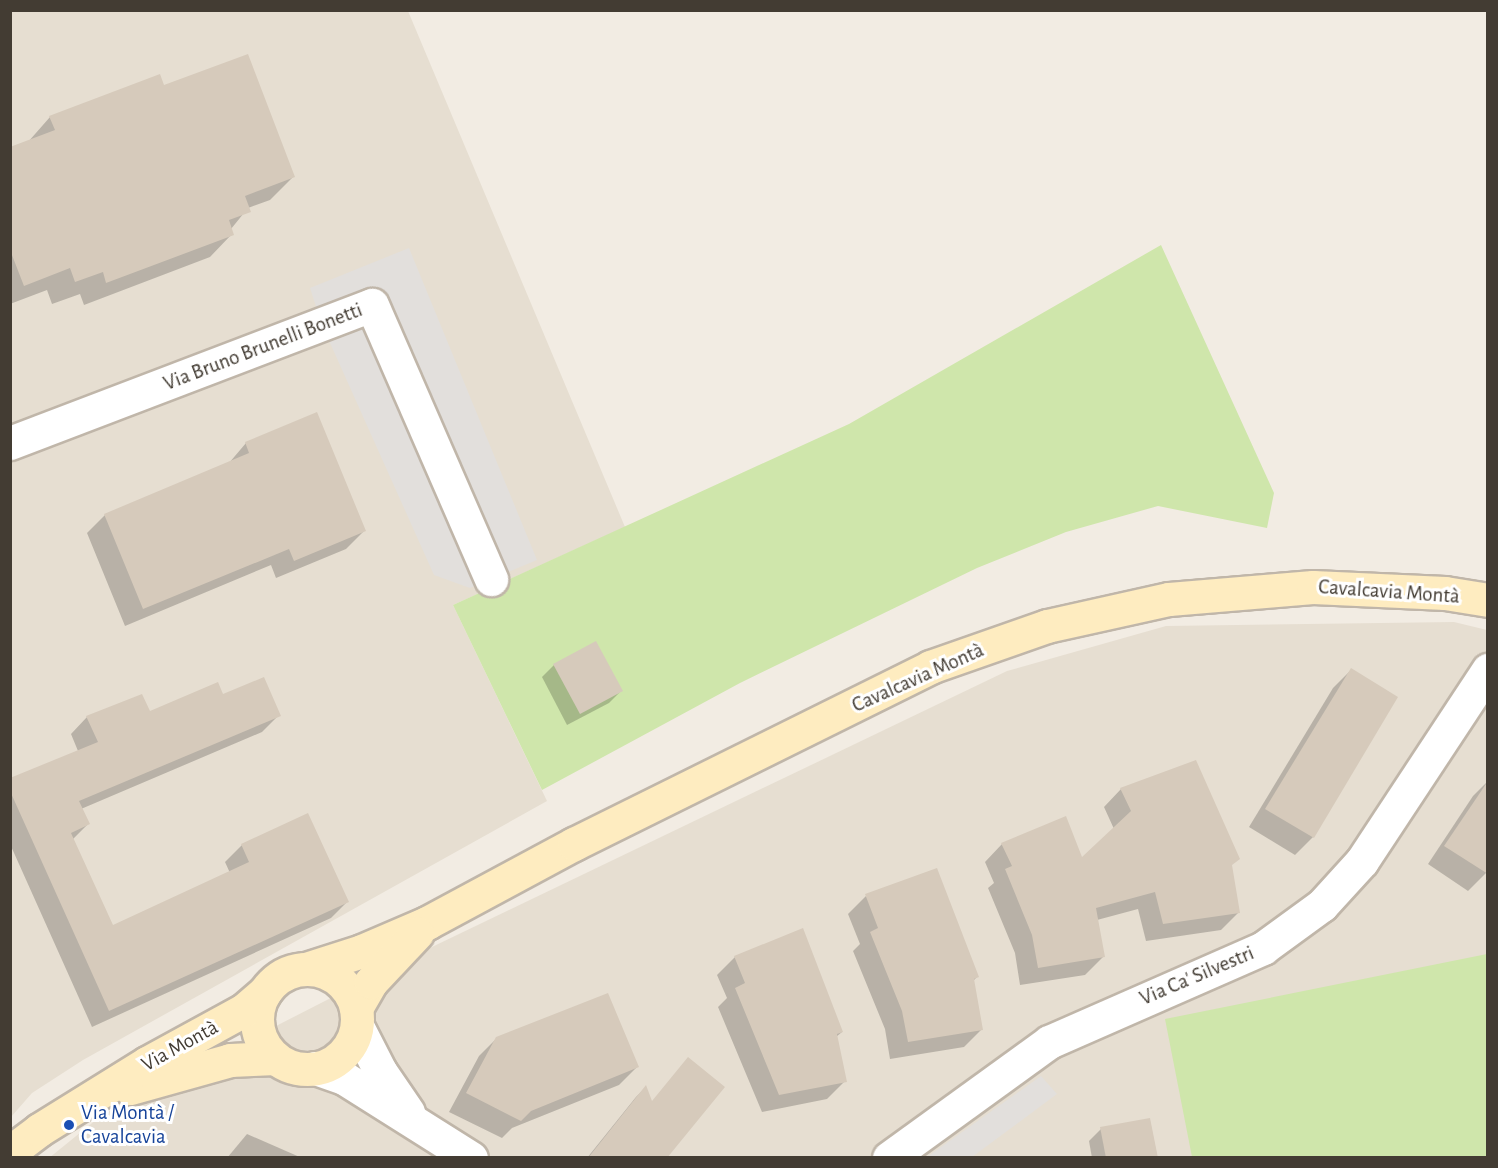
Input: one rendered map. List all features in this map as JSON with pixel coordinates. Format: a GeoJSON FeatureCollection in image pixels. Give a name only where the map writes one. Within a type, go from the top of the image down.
{"type":"FeatureCollection","features":[{"type":"Feature","properties":{"kind":"main road","name":"Cavalcavia Montà"},"geometry":{"type":"LineString","coordinates":[[306,969],[362,951],[427,923],[574,844],[930,668],[1047,626],[1169,599],[1313,586],[1445,593],[1488,600]]}},
{"type":"Feature","properties":{"kind":"main road","name":"Cavalcavia Montà"},"geometry":{"type":"LineString","coordinates":[[356,1017],[371,982],[427,923]]}},
{"type":"Feature","properties":{"kind":"main road"},"geometry":{"type":"LineString","coordinates":[[306,969],[323,972],[338,980],[349,992],[356,1017],[343,1054],[315,1068],[301,1069],[275,1058],[266,1048],[257,1020],[265,992],[290,972],[306,969]]}},
{"type":"Feature","properties":{"kind":"main road","name":"Via Montà"},"geometry":{"type":"LineString","coordinates":[[10,1152],[94,1097],[228,1020],[265,992]]}},
{"type":"Feature","properties":{"kind":"main road","name":"Via Montà"},"geometry":{"type":"LineString","coordinates":[[94,1097],[230,1060],[275,1058]]}},
{"type":"Feature","properties":{"kind":"street","name":"Via Bruno Brunelli Bonetti"},"geometry":{"type":"LineString","coordinates":[[10,443],[372,305],[491,579]]}},
{"type":"Feature","properties":{"kind":"street","name":"Via Ca' Silvestri"},"geometry":{"type":"LineString","coordinates":[[889,1158],[1049,1042],[1263,948],[1322,905],[1362,861],[1488,670]]}},
{"type":"Feature","properties":{"kind":"street"},"geometry":{"type":"LineString","coordinates":[[356,1017],[380,1071],[414,1121]]}},
{"type":"Feature","properties":{"kind":"street"},"geometry":{"type":"LineString","coordinates":[[315,1068],[344,1078],[471,1158]]}},
{"type":"Feature","properties":{"kind":"shaded area"},"geometry":{"type":"Polygon","coordinates":[[[11,11],[408,11],[625,527],[453,605],[547,801],[83,1060],[32,1093],[11,1117],[11,11]]]}},
{"type":"Feature","properties":{"kind":"shaded area"},"geometry":{"type":"Polygon","coordinates":[[[409,248],[537,560],[470,588],[434,575],[322,325],[310,288],[409,248]]]}},
{"type":"Feature","properties":{"kind":"shaded area"},"geometry":{"type":"Polygon","coordinates":[[[1454,622],[1487,630],[1487,1157],[49,1158],[102,1115],[409,958],[1007,671],[1166,626],[1454,622]]]}},
{"type":"Feature","properties":{"kind":"shaded area"},"geometry":{"type":"Polygon","coordinates":[[[1041,1076],[1057,1094],[972,1157],[927,1157],[1041,1076]]]}},
{"type":"Feature","properties":{"kind":"green space"},"geometry":{"type":"Polygon","coordinates":[[[1161,245],[1274,493],[1267,528],[1158,506],[1066,532],[977,568],[740,683],[542,790],[453,605],[849,424],[1161,245]]]}},
{"type":"Feature","properties":{"kind":"green space"},"geometry":{"type":"Polygon","coordinates":[[[1487,954],[1487,1157],[1192,1157],[1165,1019],[1487,954]]]}},
{"type":"Feature","properties":{"kind":"building"},"geometry":{"type":"Polygon","coordinates":[[[248,54],[295,177],[245,196],[251,212],[229,220],[234,235],[106,283],[103,272],[75,282],[70,268],[24,286],[10,250],[10,147],[55,130],[49,116],[160,74],[164,85],[248,54]]]}},
{"type":"Feature","properties":{"kind":"building"},"geometry":{"type":"Polygon","coordinates":[[[317,412],[366,531],[294,561],[289,549],[143,609],[104,514],[249,453],[245,442],[317,412]]]}},
{"type":"Feature","properties":{"kind":"building"},"geometry":{"type":"Polygon","coordinates":[[[596,641],[623,691],[580,714],[553,664],[596,641]]]}},
{"type":"Feature","properties":{"kind":"building"},"geometry":{"type":"Polygon","coordinates":[[[1351,668],[1398,697],[1314,838],[1265,809],[1351,668]]]}},
{"type":"Feature","properties":{"kind":"building"},"geometry":{"type":"Polygon","coordinates":[[[264,677],[281,716],[79,801],[90,824],[71,833],[113,925],[249,862],[241,844],[308,813],[349,902],[109,1011],[10,791],[10,778],[98,742],[86,716],[142,694],[150,711],[218,682],[223,694],[264,677]]]}},
{"type":"Feature","properties":{"kind":"building"},"geometry":{"type":"Polygon","coordinates":[[[1196,760],[1240,859],[1232,865],[1240,913],[1163,924],[1155,892],[1096,908],[1105,957],[1038,968],[1032,935],[1005,869],[1012,866],[1001,843],[1066,816],[1082,857],[1131,811],[1120,788],[1196,760]]]}},
{"type":"Feature","properties":{"kind":"building"},"geometry":{"type":"Polygon","coordinates":[[[1488,781],[1488,874],[1444,846],[1488,781]]]}},
{"type":"Feature","properties":{"kind":"building"},"geometry":{"type":"Polygon","coordinates":[[[937,868],[979,977],[974,979],[983,1030],[908,1042],[902,1011],[870,932],[878,928],[865,894],[937,868]]]}},
{"type":"Feature","properties":{"kind":"building"},"geometry":{"type":"Polygon","coordinates":[[[803,928],[843,1032],[837,1034],[847,1082],[779,1095],[735,988],[745,983],[734,956],[803,928]]]}},
{"type":"Feature","properties":{"kind":"building"},"geometry":{"type":"Polygon","coordinates":[[[608,993],[639,1067],[531,1111],[521,1121],[466,1093],[496,1037],[608,993]]]}},
{"type":"Feature","properties":{"kind":"building"},"geometry":{"type":"Polygon","coordinates":[[[688,1057],[725,1087],[667,1158],[588,1158],[646,1085],[652,1101],[688,1057]]]}},
{"type":"Feature","properties":{"kind":"building"},"geometry":{"type":"Polygon","coordinates":[[[1150,1118],[1158,1158],[1106,1158],[1100,1127],[1150,1118]]]}},
{"type":"Feature","properties":{"kind":"place","name":"Via Montà / Cavalcavia"},"geometry":{"type":"Point","coordinates":[69,1125]}}]}
